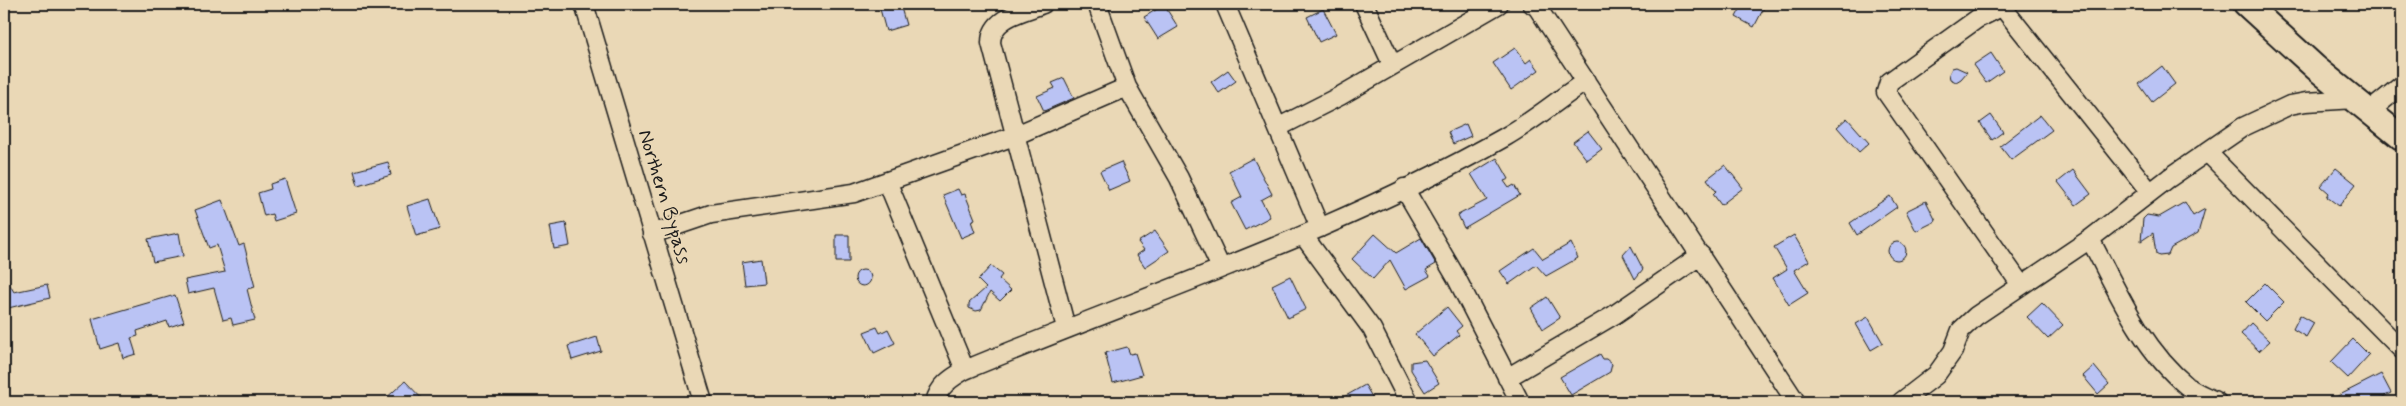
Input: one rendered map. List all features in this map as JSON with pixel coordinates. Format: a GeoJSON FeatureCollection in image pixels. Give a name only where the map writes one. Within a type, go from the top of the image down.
{"type":"FeatureCollection","features":[{"type":"Feature","properties":{"kind":"main road"},"geometry":{"type":"LineString","coordinates":[[2246,4],[2316,68],[2402,138]]}},
{"type":"Feature","properties":{"kind":"street","name":"Northern Bypass"},"geometry":{"type":"LineString","coordinates":[[584,4],[704,402]]}},
{"type":"Feature","properties":{"kind":"street"},"geometry":{"type":"LineString","coordinates":[[1043,4],[996,25],[991,33],[991,43],[1066,328]]}},
{"type":"Feature","properties":{"kind":"street"},"geometry":{"type":"LineString","coordinates":[[1097,4],[1127,87],[1179,178],[1221,268]]}},
{"type":"Feature","properties":{"kind":"street"},"geometry":{"type":"LineString","coordinates":[[1225,4],[1279,127],[1320,228]]}},
{"type":"Feature","properties":{"kind":"street"},"geometry":{"type":"LineString","coordinates":[[1364,4],[1392,64]]}},
{"type":"Feature","properties":{"kind":"street"},"geometry":{"type":"LineString","coordinates":[[1279,127],[1340,96],[1392,64],[1499,4]]}},
{"type":"Feature","properties":{"kind":"street"},"geometry":{"type":"LineString","coordinates":[[1532,4],[1537,7],[1796,402]]}},
{"type":"Feature","properties":{"kind":"street"},"geometry":{"type":"LineString","coordinates":[[2021,285],[1886,92],[1889,82],[1977,19],[2003,4],[2150,192]]}},
{"type":"Feature","properties":{"kind":"street"},"geometry":{"type":"LineString","coordinates":[[934,402],[937,393],[948,380],[965,370],[1320,228],[1404,188],[1506,136],[1586,81]]}},
{"type":"Feature","properties":{"kind":"street"},"geometry":{"type":"LineString","coordinates":[[1901,402],[1936,375],[1953,351],[1962,330],[1971,320],[2090,239],[2150,192],[2243,128],[2290,105],[2313,101],[2363,105],[2402,85]]}},
{"type":"Feature","properties":{"kind":"street"},"geometry":{"type":"LineString","coordinates":[[652,234],[711,214],[840,196],[1014,136],[1127,87]]}},
{"type":"Feature","properties":{"kind":"street"},"geometry":{"type":"LineString","coordinates":[[2207,152],[2402,350]]}},
{"type":"Feature","properties":{"kind":"street"},"geometry":{"type":"LineString","coordinates":[[888,181],[965,370]]}},
{"type":"Feature","properties":{"kind":"street"},"geometry":{"type":"LineString","coordinates":[[1404,188],[1456,277],[1520,402]]}},
{"type":"Feature","properties":{"kind":"street"},"geometry":{"type":"LineString","coordinates":[[1303,235],[1372,329],[1409,402]]}},
{"type":"Feature","properties":{"kind":"street"},"geometry":{"type":"LineString","coordinates":[[2090,239],[2131,317],[2152,348],[2191,394],[2218,402]]}},
{"type":"Feature","properties":{"kind":"street"},"geometry":{"type":"LineString","coordinates":[[1507,378],[1614,315],[1701,255]]}},
{"type":"Feature","properties":{"kind":"building"},"geometry":{"type":"Polygon","coordinates":[[[900,4],[906,25],[886,31],[880,9],[900,4]]]}},
{"type":"Feature","properties":{"kind":"building"},"geometry":{"type":"Polygon","coordinates":[[[1743,4],[1766,4],[1754,27],[1736,17],[1743,4]]]}},
{"type":"Feature","properties":{"kind":"building"},"geometry":{"type":"Polygon","coordinates":[[[1164,5],[1178,27],[1158,39],[1144,17],[1164,5]]]}},
{"type":"Feature","properties":{"kind":"building"},"geometry":{"type":"Polygon","coordinates":[[[1323,9],[1336,34],[1319,42],[1307,17],[1323,9]]]}},
{"type":"Feature","properties":{"kind":"building"},"geometry":{"type":"Polygon","coordinates":[[[1515,48],[1526,63],[1531,59],[1539,70],[1511,90],[1493,63],[1515,48]]]}},
{"type":"Feature","properties":{"kind":"building"},"geometry":{"type":"Polygon","coordinates":[[[1991,53],[2003,71],[1986,83],[1973,65],[1991,53]]]}},
{"type":"Feature","properties":{"kind":"building"},"geometry":{"type":"Polygon","coordinates":[[[2162,66],[2175,84],[2152,102],[2139,84],[2162,66]]]}},
{"type":"Feature","properties":{"kind":"building"},"geometry":{"type":"Polygon","coordinates":[[[1956,67],[1967,72],[1956,82],[1950,79],[1949,74],[1952,68],[1956,67]]]}},
{"type":"Feature","properties":{"kind":"building"},"geometry":{"type":"Polygon","coordinates":[[[1228,70],[1236,81],[1219,93],[1211,82],[1228,70]]]}},
{"type":"Feature","properties":{"kind":"building"},"geometry":{"type":"Polygon","coordinates":[[[1064,78],[1074,98],[1044,111],[1037,96],[1055,88],[1052,83],[1064,78]]]}},
{"type":"Feature","properties":{"kind":"building"},"geometry":{"type":"Polygon","coordinates":[[[1991,115],[2003,132],[1992,140],[1980,123],[1991,115]]]}},
{"type":"Feature","properties":{"kind":"building"},"geometry":{"type":"Polygon","coordinates":[[[2040,115],[2052,130],[2011,160],[2000,146],[2040,115]]]}},
{"type":"Feature","properties":{"kind":"building"},"geometry":{"type":"Polygon","coordinates":[[[1847,118],[1869,143],[1859,152],[1837,127],[1847,118]]]}},
{"type":"Feature","properties":{"kind":"building"},"geometry":{"type":"Polygon","coordinates":[[[1466,124],[1471,136],[1453,144],[1448,132],[1466,124]]]}},
{"type":"Feature","properties":{"kind":"building"},"geometry":{"type":"Polygon","coordinates":[[[1588,131],[1602,149],[1587,160],[1573,142],[1588,131]]]}},
{"type":"Feature","properties":{"kind":"building"},"geometry":{"type":"Polygon","coordinates":[[[1253,158],[1272,194],[1261,200],[1270,217],[1245,230],[1231,203],[1242,197],[1229,171],[1253,158]]]}},
{"type":"Feature","properties":{"kind":"building"},"geometry":{"type":"Polygon","coordinates":[[[1497,158],[1509,179],[1504,181],[1509,188],[1514,185],[1520,195],[1464,228],[1458,215],[1487,200],[1471,174],[1497,158]]]}},
{"type":"Feature","properties":{"kind":"building"},"geometry":{"type":"Polygon","coordinates":[[[388,162],[391,175],[358,185],[354,171],[388,162]]]}},
{"type":"Feature","properties":{"kind":"building"},"geometry":{"type":"Polygon","coordinates":[[[1121,162],[1130,181],[1109,190],[1100,171],[1121,162]]]}},
{"type":"Feature","properties":{"kind":"building"},"geometry":{"type":"Polygon","coordinates":[[[1725,165],[1743,188],[1721,205],[1713,194],[1716,191],[1707,179],[1725,165]]]}},
{"type":"Feature","properties":{"kind":"building"},"geometry":{"type":"Polygon","coordinates":[[[2336,168],[2356,184],[2339,206],[2327,197],[2329,193],[2321,186],[2336,168]]]}},
{"type":"Feature","properties":{"kind":"building"},"geometry":{"type":"Polygon","coordinates":[[[2073,170],[2091,194],[2076,205],[2058,182],[2073,170]]]}},
{"type":"Feature","properties":{"kind":"building"},"geometry":{"type":"Polygon","coordinates":[[[285,179],[296,214],[274,221],[272,214],[264,216],[258,193],[271,189],[270,184],[285,179]]]}},
{"type":"Feature","properties":{"kind":"building"},"geometry":{"type":"Polygon","coordinates":[[[958,189],[961,195],[965,194],[975,219],[971,221],[975,232],[961,238],[943,195],[958,189]]]}},
{"type":"Feature","properties":{"kind":"building"},"geometry":{"type":"Polygon","coordinates":[[[1890,196],[1897,207],[1857,235],[1850,223],[1890,196]]]}},
{"type":"Feature","properties":{"kind":"building"},"geometry":{"type":"Polygon","coordinates":[[[430,199],[440,229],[416,236],[407,206],[430,199]]]}},
{"type":"Feature","properties":{"kind":"building"},"geometry":{"type":"Polygon","coordinates":[[[222,200],[239,246],[244,244],[255,287],[247,289],[255,320],[233,325],[231,318],[223,320],[214,288],[188,294],[185,280],[225,272],[217,245],[209,248],[195,210],[222,200]]]}},
{"type":"Feature","properties":{"kind":"building"},"geometry":{"type":"Polygon","coordinates":[[[1926,201],[1936,221],[1916,231],[1906,211],[1926,201]]]}},
{"type":"Feature","properties":{"kind":"building"},"geometry":{"type":"Polygon","coordinates":[[[2185,202],[2193,216],[2205,209],[2198,233],[2171,248],[2168,255],[2159,256],[2156,254],[2153,233],[2141,241],[2143,219],[2147,215],[2159,217],[2185,202]]]}},
{"type":"Feature","properties":{"kind":"building"},"geometry":{"type":"Polygon","coordinates":[[[566,223],[570,246],[554,249],[550,226],[566,223]]]}},
{"type":"Feature","properties":{"kind":"building"},"geometry":{"type":"Polygon","coordinates":[[[1155,231],[1169,251],[1145,267],[1137,255],[1144,250],[1138,242],[1155,231]]]}},
{"type":"Feature","properties":{"kind":"building"},"geometry":{"type":"Polygon","coordinates":[[[179,233],[183,256],[153,262],[148,239],[179,233]]]}},
{"type":"Feature","properties":{"kind":"building"},"geometry":{"type":"Polygon","coordinates":[[[1375,234],[1396,253],[1421,238],[1436,264],[1426,270],[1430,276],[1406,289],[1390,260],[1373,279],[1352,259],[1375,234]]]}},
{"type":"Feature","properties":{"kind":"building"},"geometry":{"type":"Polygon","coordinates":[[[836,235],[849,235],[849,262],[836,262],[836,235]]]}},
{"type":"Feature","properties":{"kind":"building"},"geometry":{"type":"Polygon","coordinates":[[[1794,235],[1809,261],[1794,270],[1808,293],[1789,305],[1773,278],[1787,269],[1774,247],[1794,235]]]}},
{"type":"Feature","properties":{"kind":"building"},"geometry":{"type":"Polygon","coordinates":[[[1897,242],[1903,245],[1906,251],[1903,257],[1897,260],[1891,257],[1888,251],[1891,245],[1897,242]]]}},
{"type":"Feature","properties":{"kind":"building"},"geometry":{"type":"Polygon","coordinates":[[[1571,243],[1578,258],[1546,276],[1536,265],[1509,284],[1500,271],[1534,248],[1543,259],[1571,243]]]}},
{"type":"Feature","properties":{"kind":"building"},"geometry":{"type":"Polygon","coordinates":[[[1631,246],[1643,269],[1635,279],[1623,255],[1631,246]]]}},
{"type":"Feature","properties":{"kind":"building"},"geometry":{"type":"Polygon","coordinates":[[[761,259],[764,283],[745,285],[742,262],[761,259]]]}},
{"type":"Feature","properties":{"kind":"building"},"geometry":{"type":"Polygon","coordinates":[[[991,266],[1002,275],[999,279],[1011,290],[1000,301],[990,292],[981,310],[976,311],[969,308],[969,303],[986,288],[978,280],[991,266]]]}},
{"type":"Feature","properties":{"kind":"building"},"geometry":{"type":"Polygon","coordinates":[[[863,270],[869,272],[871,278],[869,284],[863,286],[857,284],[855,278],[857,272],[863,270]]]}},
{"type":"Feature","properties":{"kind":"building"},"geometry":{"type":"Polygon","coordinates":[[[4,275],[14,292],[47,285],[50,298],[4,309],[4,275]]]}},
{"type":"Feature","properties":{"kind":"building"},"geometry":{"type":"Polygon","coordinates":[[[1290,276],[1306,309],[1288,318],[1272,285],[1290,276]]]}},
{"type":"Feature","properties":{"kind":"building"},"geometry":{"type":"Polygon","coordinates":[[[2265,283],[2284,302],[2265,321],[2246,302],[2265,283]]]}},
{"type":"Feature","properties":{"kind":"building"},"geometry":{"type":"Polygon","coordinates":[[[175,295],[184,322],[169,327],[167,321],[137,331],[138,336],[131,338],[136,354],[123,358],[119,343],[100,349],[92,319],[175,295]]]}},
{"type":"Feature","properties":{"kind":"building"},"geometry":{"type":"Polygon","coordinates":[[[1547,297],[1560,318],[1543,329],[1531,308],[1547,297]]]}},
{"type":"Feature","properties":{"kind":"building"},"geometry":{"type":"Polygon","coordinates":[[[2042,303],[2063,325],[2048,339],[2027,317],[2042,303]]]}},
{"type":"Feature","properties":{"kind":"building"},"geometry":{"type":"Polygon","coordinates":[[[1447,307],[1462,326],[1456,331],[1459,335],[1433,356],[1415,334],[1447,307]]]}},
{"type":"Feature","properties":{"kind":"building"},"geometry":{"type":"Polygon","coordinates":[[[2300,315],[2314,323],[2306,337],[2293,329],[2300,315]]]}},
{"type":"Feature","properties":{"kind":"building"},"geometry":{"type":"Polygon","coordinates":[[[1868,317],[1883,343],[1871,350],[1856,324],[1868,317]]]}},
{"type":"Feature","properties":{"kind":"building"},"geometry":{"type":"Polygon","coordinates":[[[2251,323],[2270,341],[2259,351],[2241,334],[2251,323]]]}},
{"type":"Feature","properties":{"kind":"building"},"geometry":{"type":"Polygon","coordinates":[[[877,327],[880,333],[888,329],[895,343],[874,353],[864,332],[877,327]]]}},
{"type":"Feature","properties":{"kind":"building"},"geometry":{"type":"Polygon","coordinates":[[[597,337],[601,351],[572,360],[568,346],[597,337]]]}},
{"type":"Feature","properties":{"kind":"building"},"geometry":{"type":"Polygon","coordinates":[[[2353,339],[2369,355],[2348,378],[2331,362],[2353,339]]]}},
{"type":"Feature","properties":{"kind":"building"},"geometry":{"type":"Polygon","coordinates":[[[1127,347],[1130,354],[1135,353],[1142,375],[1113,383],[1105,353],[1127,347]]]}},
{"type":"Feature","properties":{"kind":"building"},"geometry":{"type":"Polygon","coordinates":[[[1600,354],[1603,359],[1612,364],[1610,372],[1571,395],[1560,377],[1600,354]]]}},
{"type":"Feature","properties":{"kind":"building"},"geometry":{"type":"Polygon","coordinates":[[[1425,360],[1439,383],[1425,392],[1411,370],[1411,362],[1425,360]]]}},
{"type":"Feature","properties":{"kind":"building"},"geometry":{"type":"Polygon","coordinates":[[[2094,366],[2109,384],[2098,394],[2083,376],[2094,366]]]}},
{"type":"Feature","properties":{"kind":"building"},"geometry":{"type":"Polygon","coordinates":[[[2381,374],[2391,393],[2373,402],[2326,402],[2381,374]]]}},
{"type":"Feature","properties":{"kind":"building"},"geometry":{"type":"Polygon","coordinates":[[[405,381],[425,402],[382,402],[405,381]]]}},
{"type":"Feature","properties":{"kind":"building"},"geometry":{"type":"Polygon","coordinates":[[[1365,385],[1375,402],[1335,402],[1365,385]]]}}]}
